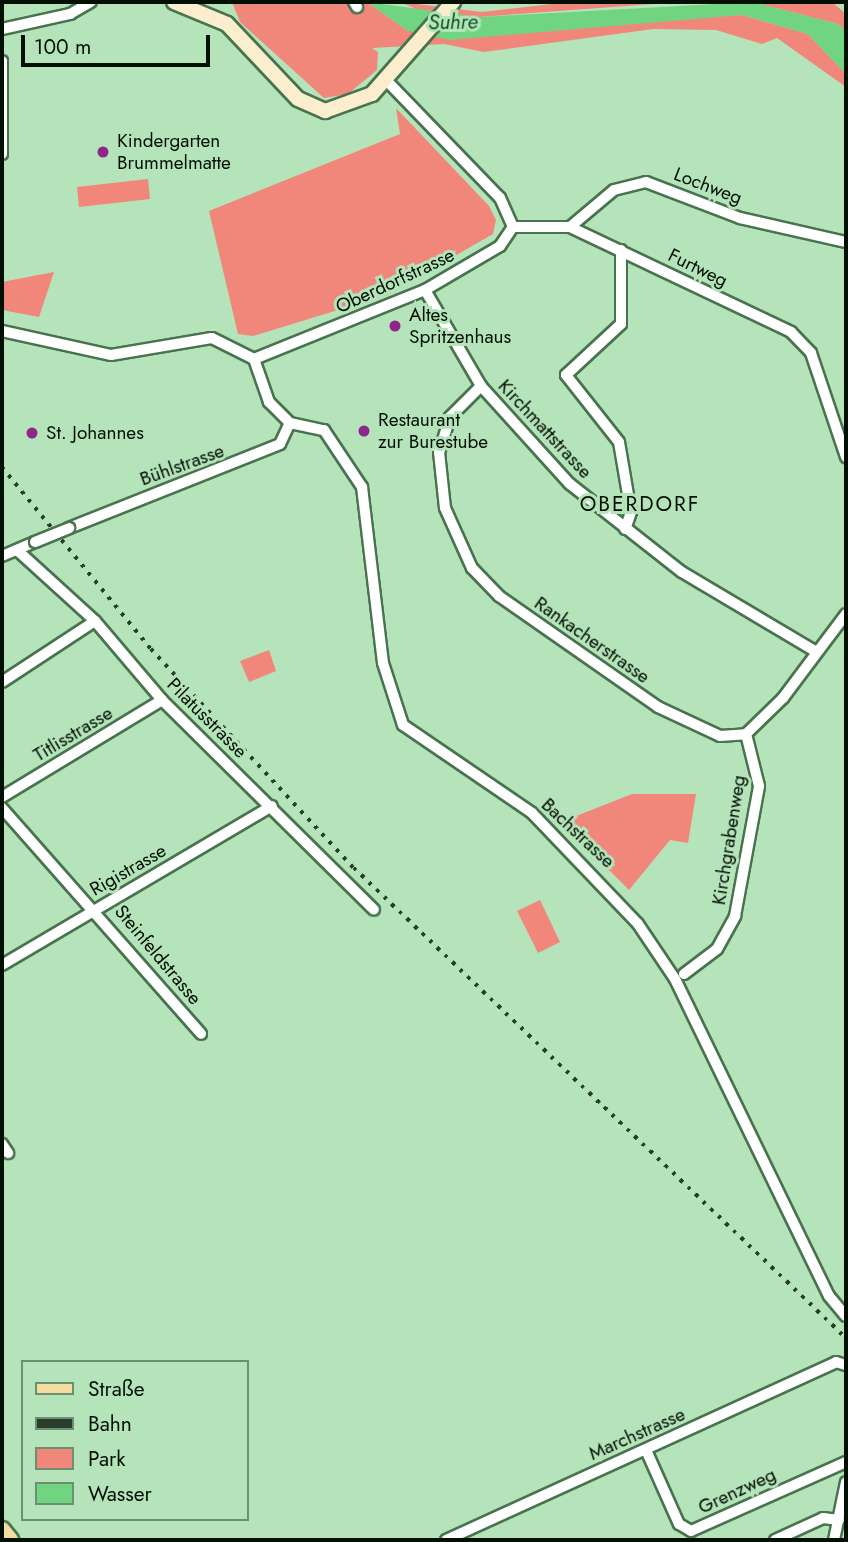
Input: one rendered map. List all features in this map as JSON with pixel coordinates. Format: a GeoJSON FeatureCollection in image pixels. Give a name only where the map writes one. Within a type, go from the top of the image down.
{"type":"FeatureCollection","features":[{"type":"Feature","properties":{"kind":"main road"},"geometry":{"type":"LineString","coordinates":[[174,2],[227,24],[298,99],[319,110],[351,107],[387,81],[451,4]]}},
{"type":"Feature","properties":{"kind":"main road"},"geometry":{"type":"LineString","coordinates":[[2,1530],[10,1540]]}},
{"type":"Feature","properties":{"kind":"street"},"geometry":{"type":"LineString","coordinates":[[2,29],[71,14],[91,2]]}},
{"type":"Feature","properties":{"kind":"street"},"geometry":{"type":"LineString","coordinates":[[2,61],[2,154]]}},
{"type":"Feature","properties":{"kind":"street"},"geometry":{"type":"LineString","coordinates":[[387,81],[500,198],[513,227]]}},
{"type":"Feature","properties":{"kind":"street","name":"Lochweg"},"geometry":{"type":"LineString","coordinates":[[570,227],[614,190],[646,182],[740,218],[846,242]]}},
{"type":"Feature","properties":{"kind":"street","name":"Furtweg"},"geometry":{"type":"LineString","coordinates":[[513,227],[570,227],[791,332],[811,353],[846,457]]}},
{"type":"Feature","properties":{"kind":"street","name":"Oberdorfstrasse"},"geometry":{"type":"LineString","coordinates":[[254,359],[425,290],[500,246],[513,227]]}},
{"type":"Feature","properties":{"kind":"street"},"geometry":{"type":"LineString","coordinates":[[621,250],[621,324],[566,375],[619,442],[631,512],[625,529]]}},
{"type":"Feature","properties":{"kind":"street","name":"Kirchmattstrasse"},"geometry":{"type":"LineString","coordinates":[[425,290],[481,386],[570,484],[625,529],[708,589],[816,651]]}},
{"type":"Feature","properties":{"kind":"street"},"geometry":{"type":"LineString","coordinates":[[2,331],[111,355],[212,338],[254,359],[269,402],[290,423]]}},
{"type":"Feature","properties":{"kind":"street","name":"Rankacherstrasse"},"geometry":{"type":"LineString","coordinates":[[481,386],[450,417],[439,452],[445,508],[472,568],[549,633],[658,706],[719,736],[746,734]]}},
{"type":"Feature","properties":{"kind":"street","name":"Bühlstrasse"},"geometry":{"type":"LineString","coordinates":[[2,556],[265,453],[288,435],[290,423]]}},
{"type":"Feature","properties":{"kind":"street","name":"Bachstrasse"},"geometry":{"type":"LineString","coordinates":[[290,423],[324,430],[362,487],[383,663],[404,725],[532,813],[638,924],[675,979],[829,1296],[846,1316]]}},
{"type":"Feature","properties":{"kind":"street","name":"Pilatusstrasse"},"geometry":{"type":"LineString","coordinates":[[17,550],[95,621],[162,700],[272,806],[374,910]]}},
{"type":"Feature","properties":{"kind":"street"},"geometry":{"type":"LineString","coordinates":[[746,734],[760,726],[846,614]]}},
{"type":"Feature","properties":{"kind":"street"},"geometry":{"type":"LineString","coordinates":[[2,682],[95,621]]}},
{"type":"Feature","properties":{"kind":"street","name":"Titlisstrasse"},"geometry":{"type":"LineString","coordinates":[[2,797],[162,700]]}},
{"type":"Feature","properties":{"kind":"street","name":"Kirchgrabenweg"},"geometry":{"type":"LineString","coordinates":[[684,974],[717,948],[735,916],[759,786],[746,734]]}},
{"type":"Feature","properties":{"kind":"street","name":"Rigistrasse"},"geometry":{"type":"LineString","coordinates":[[2,965],[272,806]]}},
{"type":"Feature","properties":{"kind":"street","name":"Steinfeldstrasse"},"geometry":{"type":"LineString","coordinates":[[2,808],[96,908],[201,1034]]}},
{"type":"Feature","properties":{"kind":"street","name":"Marchstrasse"},"geometry":{"type":"LineString","coordinates":[[446,1540],[468,1536],[824,1367],[846,1365]]}},
{"type":"Feature","properties":{"kind":"street","name":"Grenzweg"},"geometry":{"type":"LineString","coordinates":[[646,1450],[679,1524],[691,1531],[846,1462]]}},
{"type":"Feature","properties":{"kind":"street"},"geometry":{"type":"LineString","coordinates":[[834,1540],[846,1482]]}},
{"type":"Feature","properties":{"kind":"street"},"geometry":{"type":"LineString","coordinates":[[775,1540],[823,1518],[839,1520]]}},
{"type":"Feature","properties":{"kind":"green space"},"geometry":{"type":"Polygon","coordinates":[[[232,2],[367,2],[408,31],[742,15],[808,34],[846,74],[846,87],[777,38],[762,44],[716,30],[653,29],[484,52],[444,44],[372,48],[378,52],[377,70],[348,94],[324,98],[240,22],[232,2]]]}},
{"type":"Feature","properties":{"kind":"green space"},"geometry":{"type":"Polygon","coordinates":[[[400,2],[482,12],[570,2],[680,2],[479,17],[426,13],[400,2]]]}},
{"type":"Feature","properties":{"kind":"green space"},"geometry":{"type":"Polygon","coordinates":[[[752,2],[832,2],[846,14],[846,32],[838,24],[752,2]]]}},
{"type":"Feature","properties":{"kind":"green space"},"geometry":{"type":"Polygon","coordinates":[[[396,108],[489,206],[496,220],[493,234],[387,295],[253,336],[238,334],[209,211],[400,134],[396,108]]]}},
{"type":"Feature","properties":{"kind":"green space"},"geometry":{"type":"Polygon","coordinates":[[[148,179],[150,199],[79,207],[77,187],[148,179]]]}},
{"type":"Feature","properties":{"kind":"green space"},"geometry":{"type":"Polygon","coordinates":[[[54,272],[39,317],[2,310],[2,282],[54,272]]]}},
{"type":"Feature","properties":{"kind":"green space"},"geometry":{"type":"Polygon","coordinates":[[[269,650],[276,671],[249,682],[240,661],[269,650]]]}},
{"type":"Feature","properties":{"kind":"green space"},"geometry":{"type":"Polygon","coordinates":[[[632,794],[696,794],[688,843],[670,840],[629,890],[561,822],[632,794]]]}},
{"type":"Feature","properties":{"kind":"green space"},"geometry":{"type":"Polygon","coordinates":[[[540,900],[560,942],[538,953],[517,911],[540,900]]]}},
{"type":"Feature","properties":{"kind":"water","name":"Suhre"},"geometry":{"type":"Polygon","coordinates":[[[367,2],[479,17],[752,2],[838,24],[846,32],[846,74],[808,34],[742,15],[449,40],[408,31],[367,2]]]}},
{"type":"Feature","properties":{"kind":"railway"},"geometry":{"type":"LineString","coordinates":[[2,467],[151,649],[354,868],[846,1338]]}},
{"type":"Feature","properties":{"kind":"place","name":"Kindergarten Brummelmatte"},"geometry":{"type":"Point","coordinates":[103,152]}},
{"type":"Feature","properties":{"kind":"place","name":"Altes Spritzenhaus"},"geometry":{"type":"Point","coordinates":[395,326]}},
{"type":"Feature","properties":{"kind":"place","name":"Restaurant zur Burestube"},"geometry":{"type":"Point","coordinates":[364,431]}},
{"type":"Feature","properties":{"kind":"place","name":"St. Johannes"},"geometry":{"type":"Point","coordinates":[32,433]}},
{"type":"Feature","properties":{"kind":"district","name":"OBERDORF"},"geometry":{"type":"Point","coordinates":[640,504]}}]}
